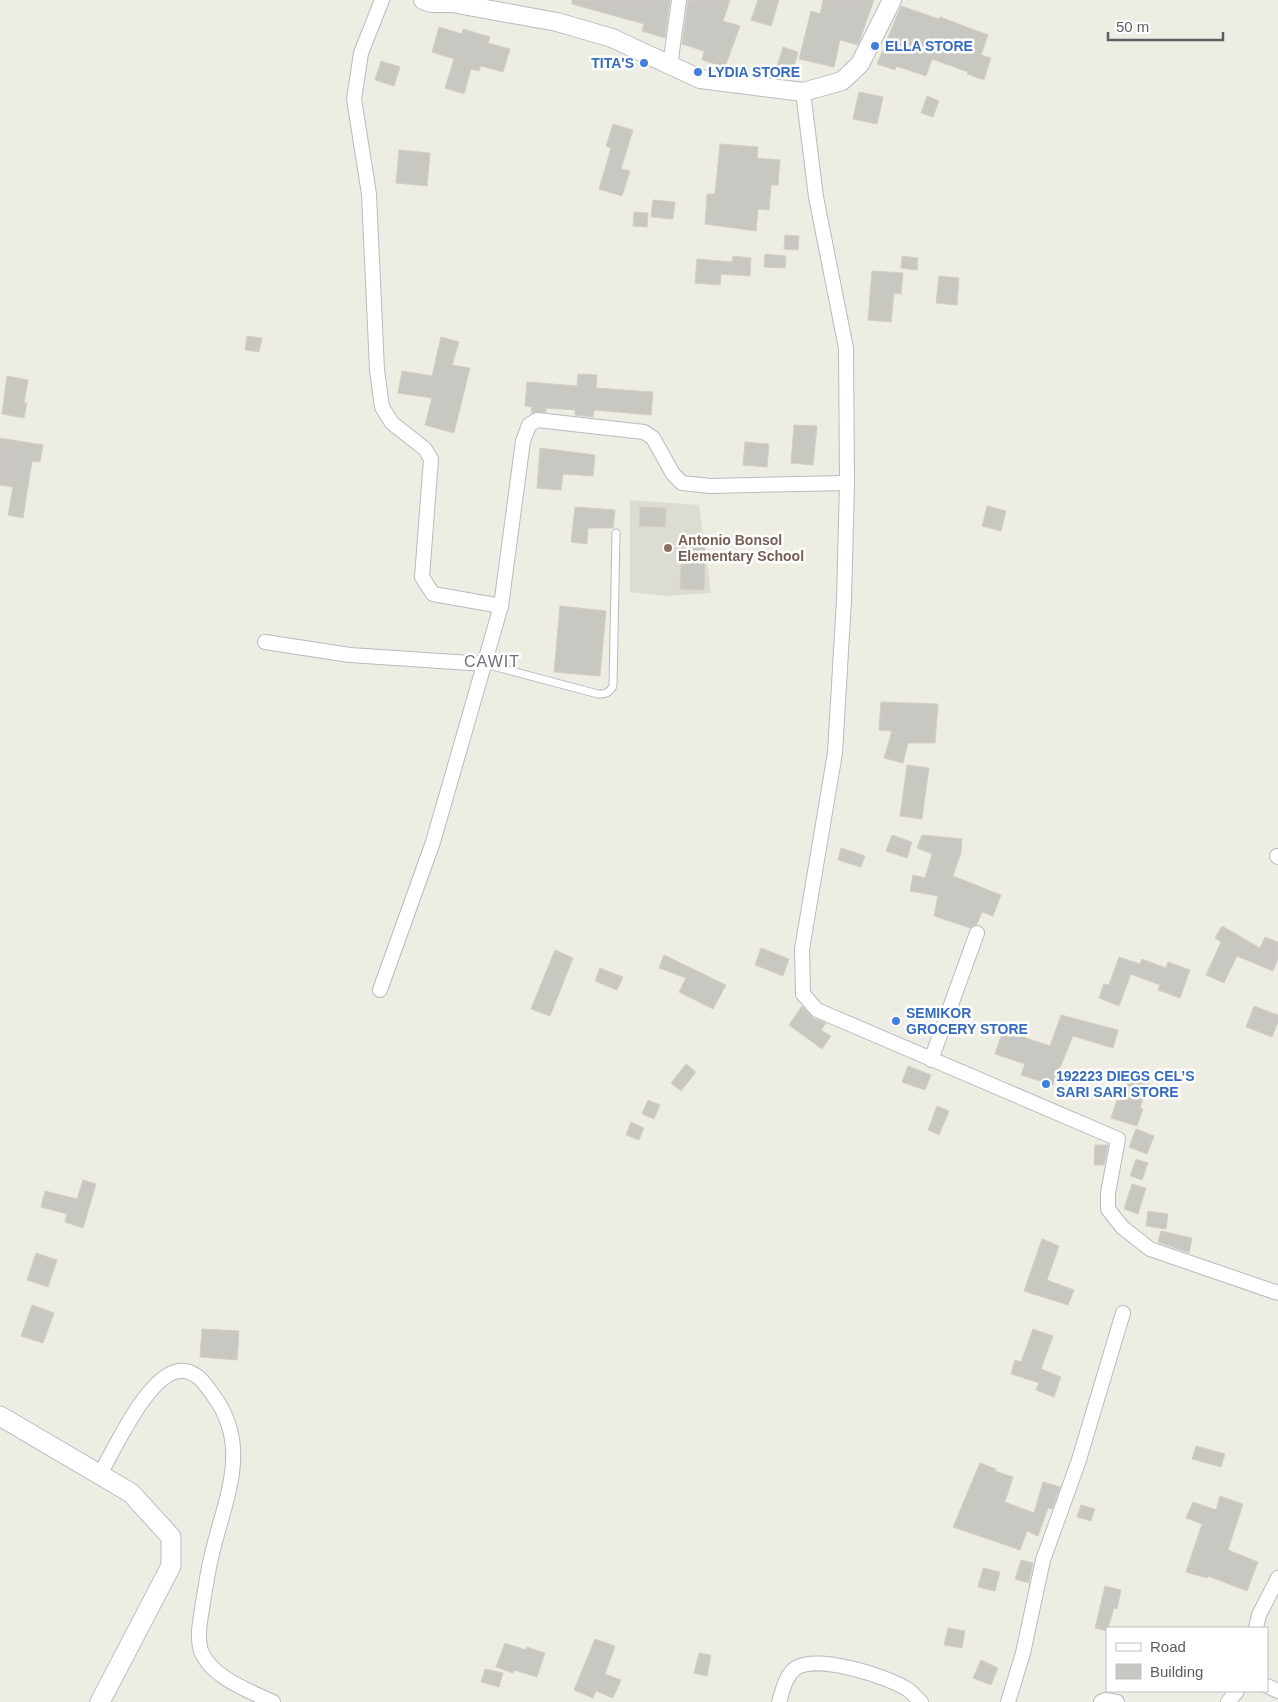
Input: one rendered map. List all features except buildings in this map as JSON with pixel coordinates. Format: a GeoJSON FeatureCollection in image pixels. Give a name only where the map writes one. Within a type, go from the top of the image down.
{"type":"FeatureCollection","features":[{"type":"Feature","properties":{"kind":"main road"},"geometry":{"type":"LineString","coordinates":[[0,1416],[132,1493],[170,1537],[171,1566],[100,1702]]}},
{"type":"Feature","properties":{"kind":"street"},"geometry":{"type":"LineString","coordinates":[[382,0],[360,53],[354,98],[369,194],[377,370],[382,407],[392,422],[425,449],[431,459],[422,577],[426,586],[433,594],[501,606]]}},
{"type":"Feature","properties":{"kind":"street"},"geometry":{"type":"LineString","coordinates":[[423,0],[431,3],[452,2],[557,22],[612,38],[700,78],[802,92],[842,81],[860,64],[892,0]]}},
{"type":"Feature","properties":{"kind":"street"},"geometry":{"type":"LineString","coordinates":[[670,66],[679,0]]}},
{"type":"Feature","properties":{"kind":"street"},"geometry":{"type":"LineString","coordinates":[[802,92],[816,197],[846,348],[847,483],[844,600],[835,753],[802,949],[803,994],[817,1010],[1118,1139],[1108,1193],[1108,1209],[1122,1227],[1150,1249],[1278,1293]]}},
{"type":"Feature","properties":{"kind":"street"},"geometry":{"type":"LineString","coordinates":[[380,990],[434,842],[501,606],[523,442],[529,425],[537,420],[644,432],[652,438],[674,474],[682,483],[710,486],[847,483]]}},
{"type":"Feature","properties":{"kind":"street"},"geometry":{"type":"LineString","coordinates":[[266,642],[350,655],[485,664]]}},
{"type":"Feature","properties":{"kind":"street"},"geometry":{"type":"LineString","coordinates":[[930,1060],[977,933]]}},
{"type":"Feature","properties":{"kind":"street"},"geometry":{"type":"LineString","coordinates":[[1008,1702],[1024,1652],[1043,1560],[1078,1463],[1123,1314]]}},
{"type":"Feature","properties":{"kind":"street"},"geometry":{"type":"LineString","coordinates":[[100,1474],[134,1413],[150,1391],[167,1374],[186,1371],[200,1378],[226,1412],[234,1444],[232,1478],[211,1555],[198,1630],[201,1650],[209,1666],[242,1687],[274,1702]]}},
{"type":"Feature","properties":{"kind":"street"},"geometry":{"type":"LineString","coordinates":[[1256,1627],[1259,1615],[1278,1578]]}},
{"type":"Feature","properties":{"kind":"street"},"geometry":{"type":"LineString","coordinates":[[779,1702],[786,1679],[796,1668],[808,1664],[853,1667],[907,1689],[921,1702]]}},
{"type":"Feature","properties":{"kind":"street"},"geometry":{"type":"LineString","coordinates":[[1101,1702],[1105,1700],[1117,1702]]}},
{"type":"Feature","properties":{"kind":"lane"},"geometry":{"type":"LineString","coordinates":[[485,664],[598,694],[605,694],[610,691],[613,686],[616,533]]}},
{"type":"Feature","properties":{"kind":"shaded area","name":"Antonio Bonsol Elementary School"},"geometry":{"type":"Polygon","coordinates":[[[630,500],[699,505],[711,593],[665,596],[630,592],[630,500]]]}},
{"type":"Feature","properties":{"kind":"place","name":"ELLA STORE"},"geometry":{"type":"Point","coordinates":[875,46]}},
{"type":"Feature","properties":{"kind":"place","name":"TITA'S"},"geometry":{"type":"Point","coordinates":[644,63]}},
{"type":"Feature","properties":{"kind":"place","name":"LYDIA STORE"},"geometry":{"type":"Point","coordinates":[698,72]}},
{"type":"Feature","properties":{"kind":"place","name":"Antonio Bonsol Elementary School"},"geometry":{"type":"Point","coordinates":[668,548]}},
{"type":"Feature","properties":{"kind":"place","name":"SEMIKOR GROCERY STORE"},"geometry":{"type":"Point","coordinates":[896,1021]}},
{"type":"Feature","properties":{"kind":"place","name":"192223 DIEGS CEL’S SARI SARI STORE"},"geometry":{"type":"Point","coordinates":[1046,1084]}},
{"type":"Feature","properties":{"kind":"district","name":"CAWIT"},"geometry":{"type":"Point","coordinates":[492,661]}}]}
